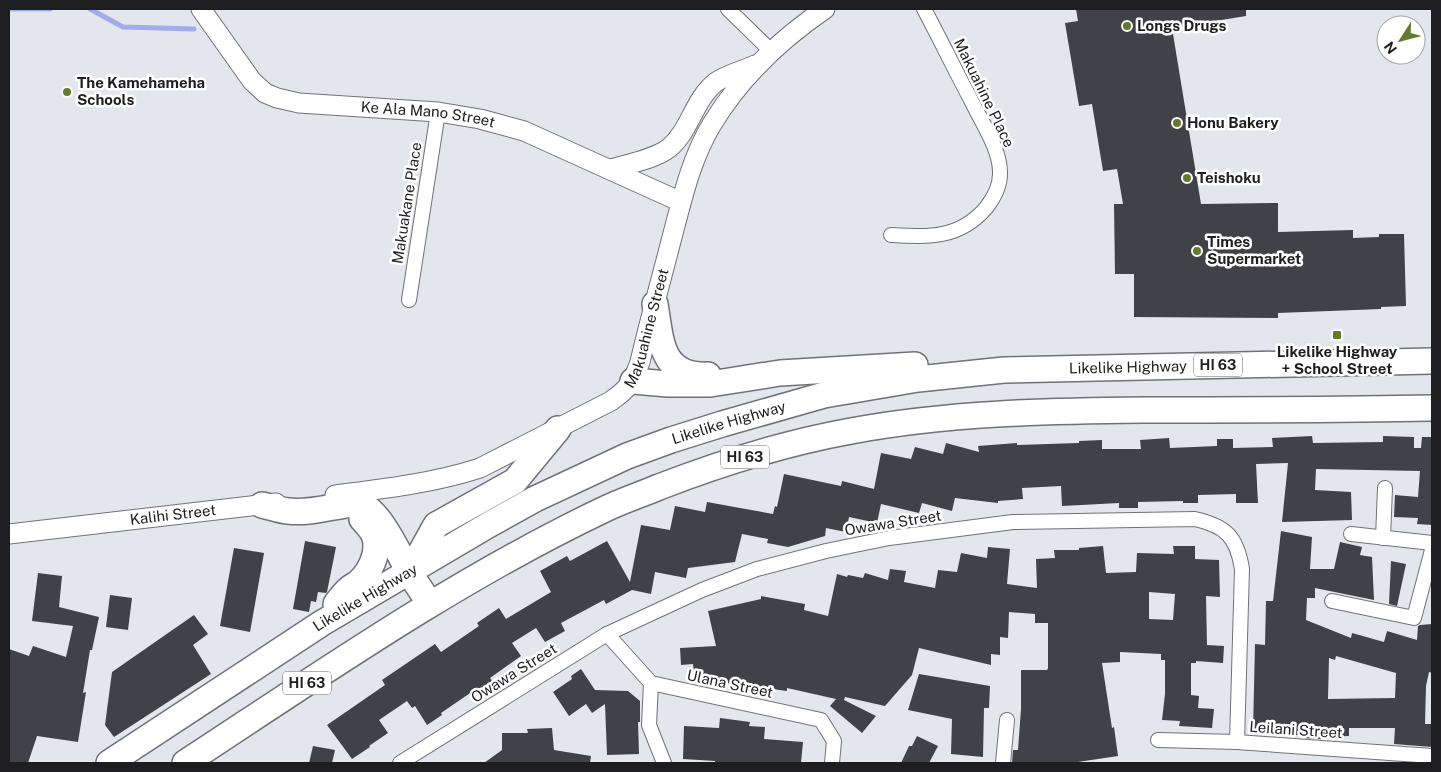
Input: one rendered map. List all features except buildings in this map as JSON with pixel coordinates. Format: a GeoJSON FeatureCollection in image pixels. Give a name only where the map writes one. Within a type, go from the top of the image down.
{"type":"FeatureCollection","features":[{"type":"Feature","properties":{"kind":"highway"},"geometry":{"type":"LineString","coordinates":[[655,304],[662,346],[668,359],[681,370],[698,375],[761,371],[780,374]]}},
{"type":"Feature","properties":{"kind":"highway","name":"Likelike Highway"},"geometry":{"type":"LineString","coordinates":[[109,763],[322,623],[535,499],[627,456],[722,424],[824,395],[918,379],[1004,370],[1432,361]]}},
{"type":"Feature","properties":{"kind":"highway"},"geometry":{"type":"LineString","coordinates":[[633,381],[668,384],[710,384],[780,374],[966,363],[1004,370]]}},
{"type":"Feature","properties":{"kind":"highway","name":"HI 63"},"geometry":{"type":"LineString","coordinates":[[185,763],[430,604],[511,556],[606,508],[704,470],[800,442],[851,431],[961,416],[1080,411],[1426,410]]}},
{"type":"Feature","properties":{"kind":"highway"},"geometry":{"type":"LineString","coordinates":[[410,572],[436,525],[515,481],[558,429]]}},
{"type":"Feature","properties":{"kind":"highway"},"geometry":{"type":"LineString","coordinates":[[305,512],[359,504],[374,514],[430,604]]}},
{"type":"Feature","properties":{"kind":"highway"},"geometry":{"type":"LineString","coordinates":[[262,505],[288,511],[362,518],[371,529],[376,547],[375,555],[367,572],[348,590],[322,623]]}},
{"type":"Feature","properties":{"kind":"street","name":"Ke Ala Mano Street"},"geometry":{"type":"LineString","coordinates":[[201,9],[252,80],[265,93],[277,98],[299,103],[438,112],[480,119],[524,131],[681,202]]}},
{"type":"Feature","properties":{"kind":"street"},"geometry":{"type":"LineString","coordinates":[[610,169],[654,156],[668,148],[679,136],[709,89],[717,81],[766,57],[728,9]]}},
{"type":"Feature","properties":{"kind":"street","name":"Makuahine Street"},"geometry":{"type":"LineString","coordinates":[[336,495],[391,488],[464,473],[496,461],[611,401],[623,392],[633,381],[640,362],[681,202],[695,159],[712,124],[737,89],[766,57],[796,30],[825,9]]}},
{"type":"Feature","properties":{"kind":"street","name":"Makuahine Place"},"geometry":{"type":"LineString","coordinates":[[891,235],[931,236],[959,230],[975,219],[988,205],[999,184],[1000,173],[994,147],[924,9]]}},
{"type":"Feature","properties":{"kind":"street","name":"Makuakane Place"},"geometry":{"type":"LineString","coordinates":[[409,300],[438,112]]}},
{"type":"Feature","properties":{"kind":"street"},"geometry":{"type":"LineString","coordinates":[[1383,538],[1385,488]]}},
{"type":"Feature","properties":{"kind":"street","name":"Kalihi Street"},"geometry":{"type":"LineString","coordinates":[[9,534],[336,495]]}},
{"type":"Feature","properties":{"kind":"street","name":"Owawa Street"},"geometry":{"type":"LineString","coordinates":[[400,763],[607,634],[702,590],[757,569],[826,551],[889,538],[1013,522],[1195,519],[1211,523],[1225,530],[1236,544],[1242,568],[1237,742]]}},
{"type":"Feature","properties":{"kind":"street"},"geometry":{"type":"LineString","coordinates":[[1351,534],[1432,544]]}},
{"type":"Feature","properties":{"kind":"street"},"geometry":{"type":"LineString","coordinates":[[1332,601],[1414,618],[1432,550]]}},
{"type":"Feature","properties":{"kind":"street"},"geometry":{"type":"LineString","coordinates":[[607,634],[651,683],[649,726],[664,763]]}},
{"type":"Feature","properties":{"kind":"street","name":"Ulana Street"},"geometry":{"type":"LineString","coordinates":[[651,683],[821,720],[834,741],[832,763]]}},
{"type":"Feature","properties":{"kind":"street"},"geometry":{"type":"LineString","coordinates":[[1003,763],[1007,720]]}},
{"type":"Feature","properties":{"kind":"street","name":"Leilani Street"},"geometry":{"type":"LineString","coordinates":[[1158,740],[1237,742],[1432,756]]}},
{"type":"Feature","properties":{"kind":"waterway"},"geometry":{"type":"LineString","coordinates":[[9,9],[50,9]]}},
{"type":"Feature","properties":{"kind":"waterway"},"geometry":{"type":"LineString","coordinates":[[90,9],[123,27],[194,29]]}},
{"type":"Feature","properties":{"kind":"place","name":"Longs Drugs"},"geometry":{"type":"Point","coordinates":[1127,26]}},
{"type":"Feature","properties":{"kind":"place","name":"The Kamehameha Schools"},"geometry":{"type":"Point","coordinates":[67,92]}},
{"type":"Feature","properties":{"kind":"place","name":"Honu Bakery"},"geometry":{"type":"Point","coordinates":[1177,123]}},
{"type":"Feature","properties":{"kind":"place","name":"Teishoku"},"geometry":{"type":"Point","coordinates":[1187,178]}},
{"type":"Feature","properties":{"kind":"place","name":"Times Supermarket"},"geometry":{"type":"Point","coordinates":[1197,251]}},
{"type":"Feature","properties":{"kind":"place","name":"Likelike Highway + School Street"},"geometry":{"type":"Point","coordinates":[1337,335]}}]}
